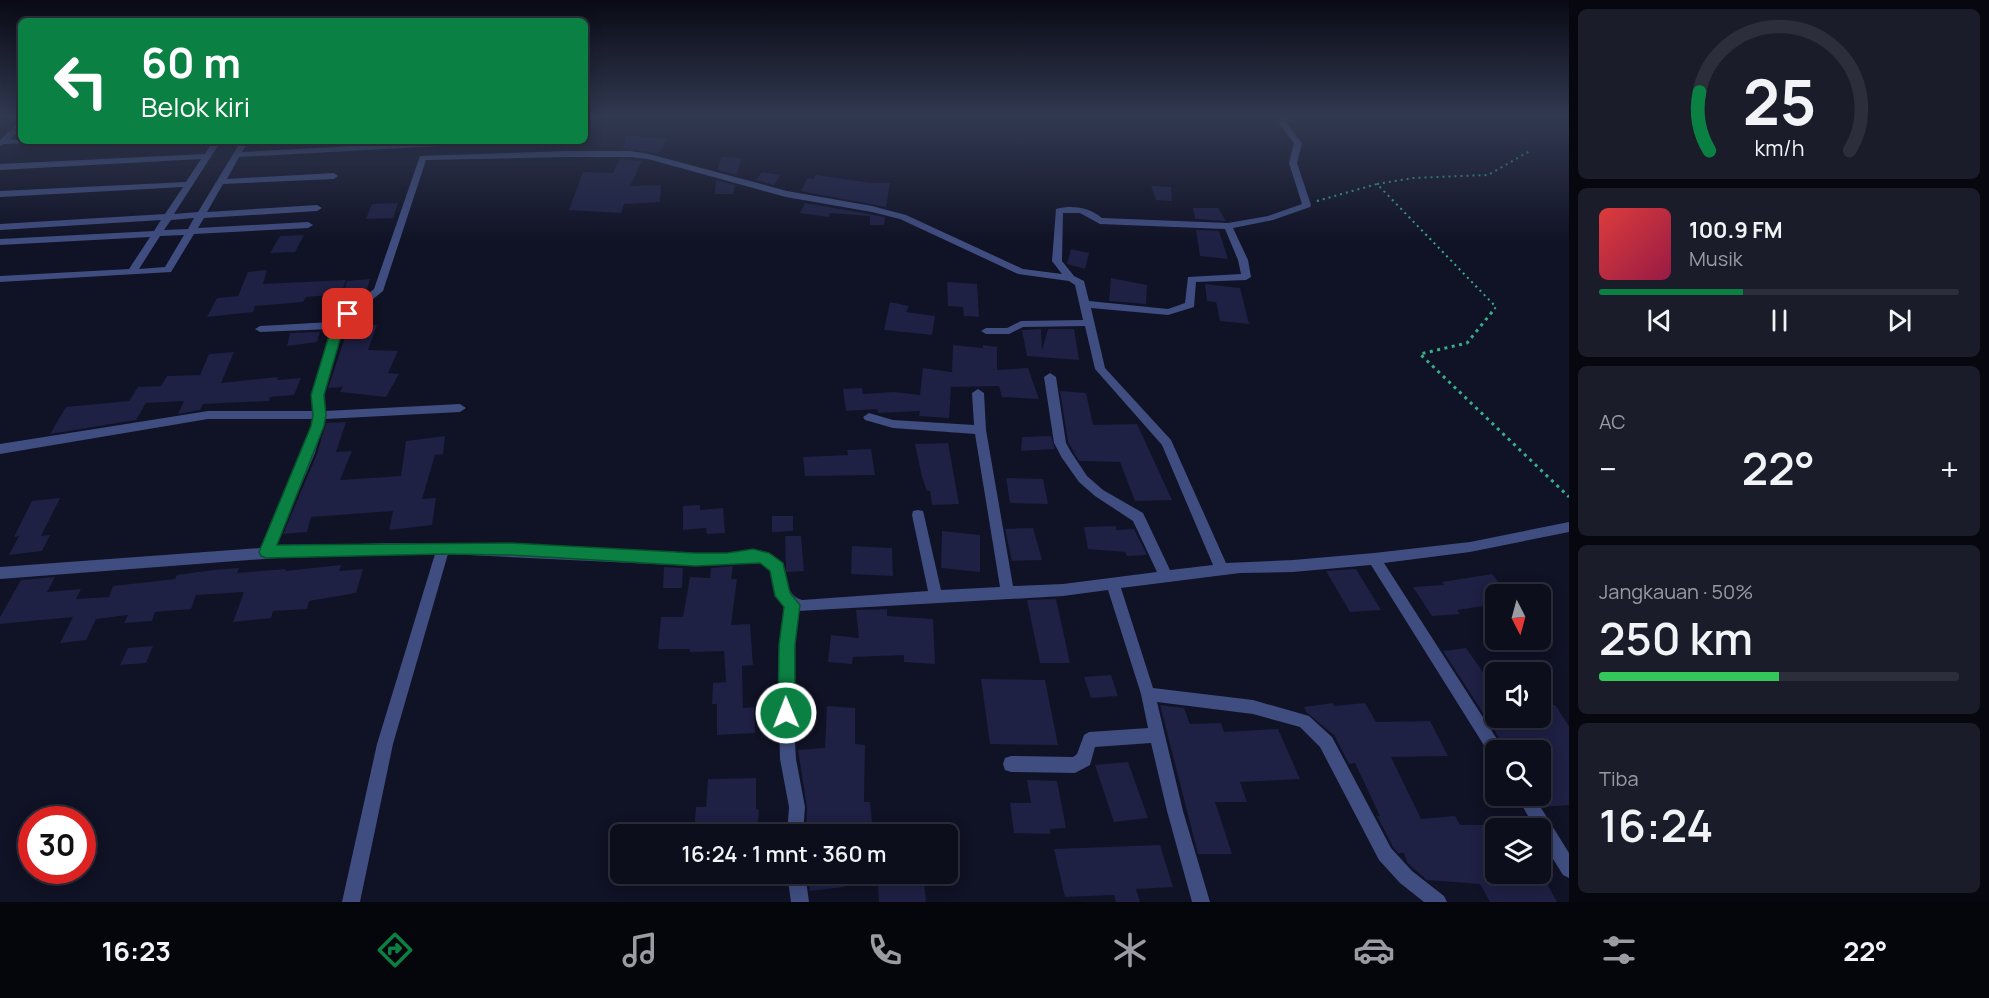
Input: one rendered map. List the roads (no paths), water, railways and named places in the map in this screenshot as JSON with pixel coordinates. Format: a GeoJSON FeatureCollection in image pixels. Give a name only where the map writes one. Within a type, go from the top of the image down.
{"type":"FeatureCollection","features":[{"type":"Feature","properties":{"kind":"street"},"geometry":{"type":"LineString","coordinates":[[0,167],[168,158]]}},
{"type":"Feature","properties":{"kind":"street"},"geometry":{"type":"LineString","coordinates":[[132,272],[206,158]]}},
{"type":"Feature","properties":{"kind":"street"},"geometry":{"type":"LineString","coordinates":[[0,279],[168,270],[235,158]]}},
{"type":"Feature","properties":{"kind":"street"},"geometry":{"type":"LineString","coordinates":[[260,329],[334,325],[378,291],[423,158]]}},
{"type":"Feature","properties":{"kind":"street"},"geometry":{"type":"LineString","coordinates":[[653,158],[786,194],[872,208],[903,217],[1021,272],[1071,278]]}},
{"type":"Feature","properties":{"kind":"street"},"geometry":{"type":"LineString","coordinates":[[1222,569],[1167,443],[1100,369],[1080,283],[1071,278],[1057,261],[1059,211],[1075,208],[1090,212],[1100,220],[1228,226],[1270,218],[1307,204],[1293,163],[1294,158]]}},
{"type":"Feature","properties":{"kind":"street"},"geometry":{"type":"LineString","coordinates":[[220,182],[334,176]]}},
{"type":"Feature","properties":{"kind":"street"},"geometry":{"type":"LineString","coordinates":[[0,194],[189,184]]}},
{"type":"Feature","properties":{"kind":"street"},"geometry":{"type":"LineString","coordinates":[[0,227],[317,208]]}},
{"type":"Feature","properties":{"kind":"street"},"geometry":{"type":"LineString","coordinates":[[0,242],[308,225]]}},
{"type":"Feature","properties":{"kind":"street"},"geometry":{"type":"LineString","coordinates":[[1085,304],[1168,312],[1190,306],[1191,279],[1246,278],[1243,260],[1228,226]]}},
{"type":"Feature","properties":{"kind":"street"},"geometry":{"type":"LineString","coordinates":[[986,331],[1009,331],[1021,324],[1089,323]]}},
{"type":"Feature","properties":{"kind":"street"},"geometry":{"type":"LineString","coordinates":[[266,552],[309,453],[320,415],[318,395],[337,329],[334,325]]}},
{"type":"Feature","properties":{"kind":"street"},"geometry":{"type":"LineString","coordinates":[[1050,376],[1060,443],[1066,455],[1083,479],[1099,494],[1138,517],[1166,576]]}},
{"type":"Feature","properties":{"kind":"street"},"geometry":{"type":"LineString","coordinates":[[978,393],[980,430],[1007,591]]}},
{"type":"Feature","properties":{"kind":"street"},"geometry":{"type":"LineString","coordinates":[[0,449],[208,415],[254,413],[320,415],[460,408]]}},
{"type":"Feature","properties":{"kind":"street"},"geometry":{"type":"LineString","coordinates":[[869,417],[893,424],[980,430]]}},
{"type":"Feature","properties":{"kind":"street"},"geometry":{"type":"LineString","coordinates":[[918,515],[936,596]]}},
{"type":"Feature","properties":{"kind":"street"},"geometry":{"type":"LineString","coordinates":[[0,573],[266,552],[443,548],[511,549],[695,560],[753,555],[770,561],[777,567],[783,596],[792,605],[811,606],[1007,591],[1063,590],[1222,569],[1374,560],[1470,547],[1569,527]]}},
{"type":"Feature","properties":{"kind":"street"},"geometry":{"type":"LineString","coordinates":[[351,902],[384,744],[443,548]]}},
{"type":"Feature","properties":{"kind":"street"},"geometry":{"type":"LineString","coordinates":[[1374,560],[1490,740]]}},
{"type":"Feature","properties":{"kind":"street"},"geometry":{"type":"LineString","coordinates":[[1113,583],[1148,694],[1174,811],[1201,902]]}},
{"type":"Feature","properties":{"kind":"street"},"geometry":{"type":"LineString","coordinates":[[792,605],[785,690],[788,759],[797,807],[796,824]]}},
{"type":"Feature","properties":{"kind":"street"},"geometry":{"type":"LineString","coordinates":[[1148,694],[1253,707],[1304,721],[1326,742],[1385,854],[1406,877],[1438,902]]}},
{"type":"Feature","properties":{"kind":"street"},"geometry":{"type":"LineString","coordinates":[[1011,764],[1075,765],[1083,759],[1089,740],[1156,735]]}},
{"type":"Feature","properties":{"kind":"street"},"geometry":{"type":"LineString","coordinates":[[1533,806],[1562,844],[1569,869]]}},
{"type":"Feature","properties":{"kind":"street"},"geometry":{"type":"LineString","coordinates":[[798,884],[800,902]]}}]}
